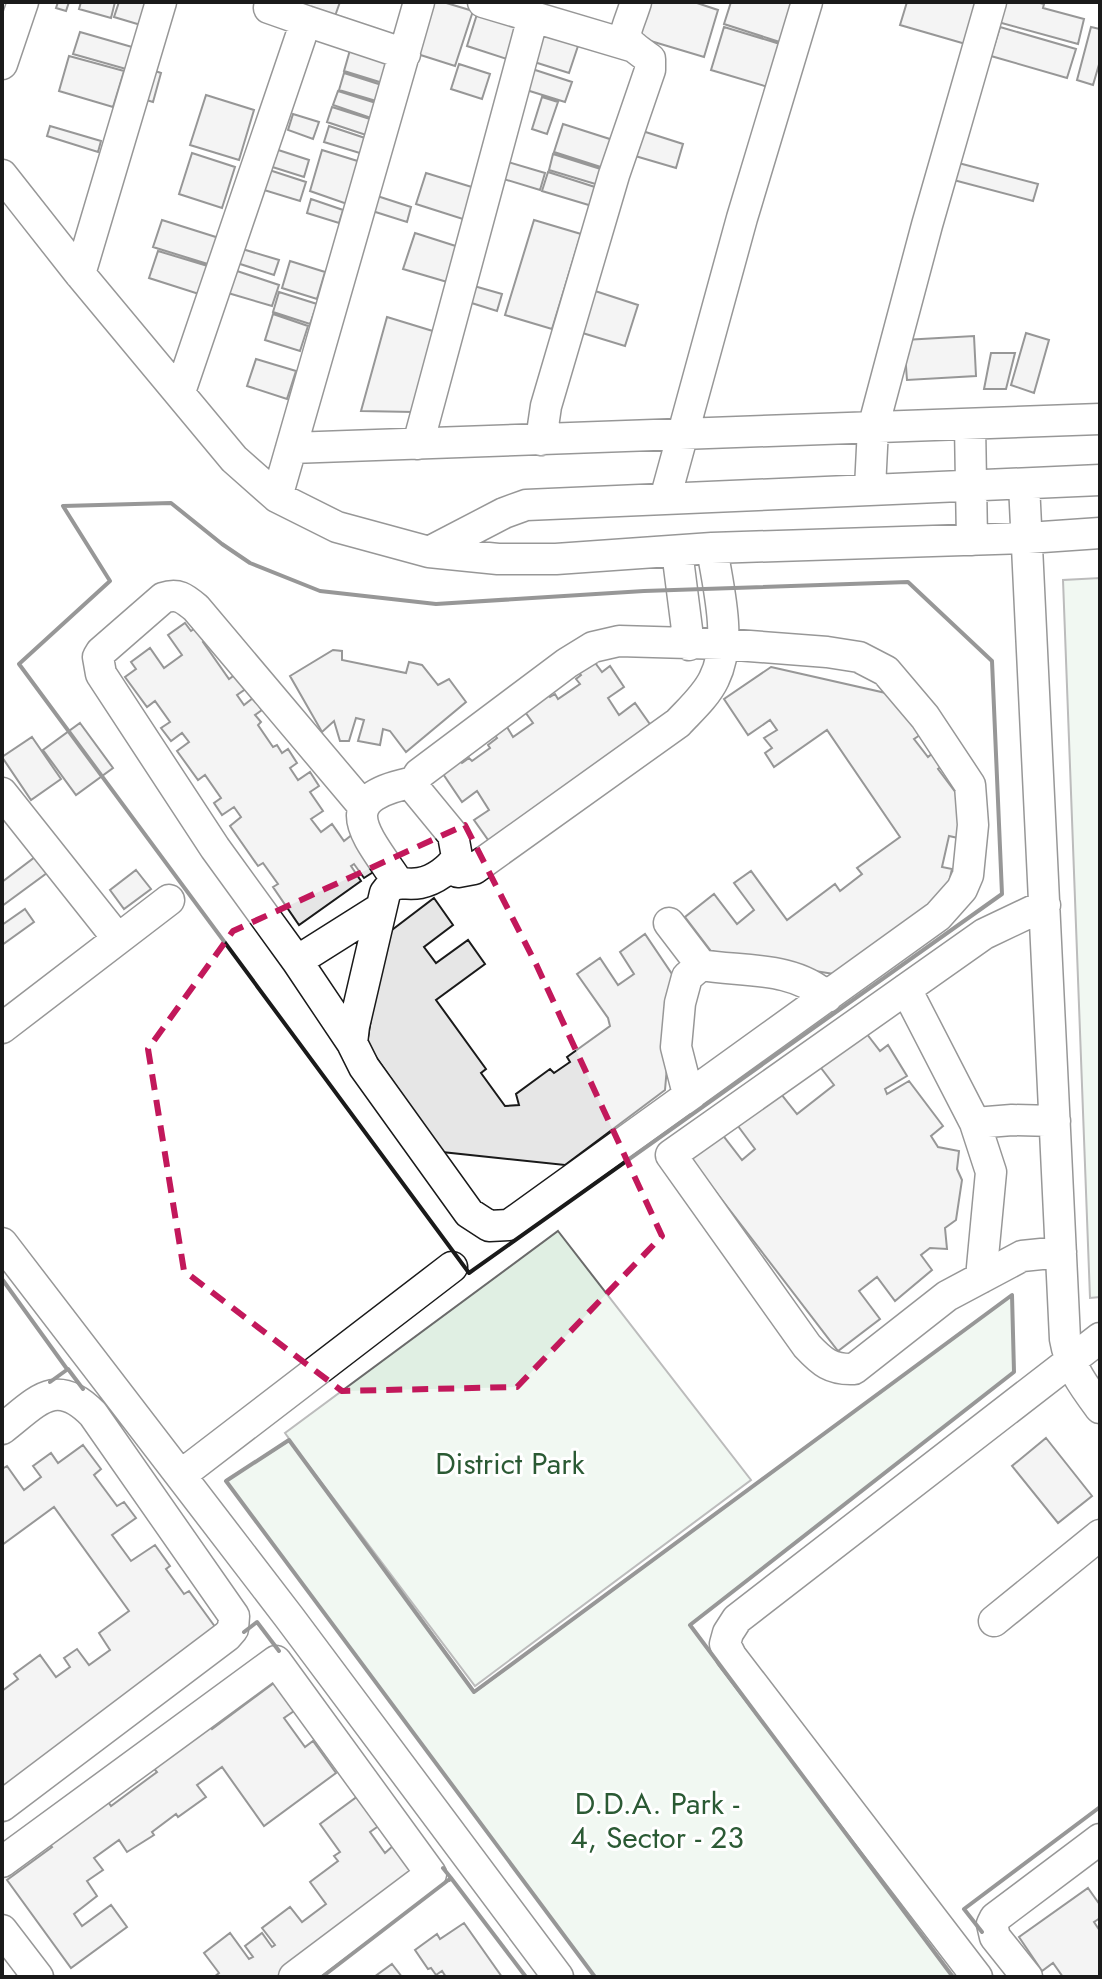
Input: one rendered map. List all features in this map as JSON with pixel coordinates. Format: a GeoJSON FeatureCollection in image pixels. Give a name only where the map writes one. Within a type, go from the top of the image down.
{"type":"FeatureCollection","features":[{"type":"Feature","properties":{"kind":"street"},"geometry":{"type":"LineString","coordinates":[[2,64],[23,2]]}},
{"type":"Feature","properties":{"kind":"street"},"geometry":{"type":"LineString","coordinates":[[80,274],[161,2]]}},
{"type":"Feature","properties":{"kind":"street"},"geometry":{"type":"LineString","coordinates":[[277,497],[419,2]]}},
{"type":"Feature","properties":{"kind":"street"},"geometry":{"type":"LineString","coordinates":[[483,2],[631,46],[650,59],[650,70],[614,175],[546,406],[541,440]]}},
{"type":"Feature","properties":{"kind":"street"},"geometry":{"type":"LineString","coordinates":[[631,46],[626,37],[636,2]]}},
{"type":"Feature","properties":{"kind":"street"},"geometry":{"type":"LineString","coordinates":[[665,499],[742,218],[807,2]]}},
{"type":"Feature","properties":{"kind":"street"},"geometry":{"type":"LineString","coordinates":[[870,488],[873,428],[991,2]]}},
{"type":"Feature","properties":{"kind":"street"},"geometry":{"type":"LineString","coordinates":[[263,4],[405,54]]}},
{"type":"Feature","properties":{"kind":"street"},"geometry":{"type":"LineString","coordinates":[[418,444],[533,17]]}},
{"type":"Feature","properties":{"kind":"street"},"geometry":{"type":"LineString","coordinates":[[180,392],[306,21]]}},
{"type":"Feature","properties":{"kind":"street"},"geometry":{"type":"LineString","coordinates":[[2,175],[234,459],[277,497],[337,527],[429,552],[498,559],[556,559],[712,548],[1100,533]]}},
{"type":"Feature","properties":{"kind":"street"},"geometry":{"type":"LineString","coordinates":[[291,448],[1100,419]]}},
{"type":"Feature","properties":{"kind":"street"},"geometry":{"type":"LineString","coordinates":[[970,425],[972,540]]}},
{"type":"Feature","properties":{"kind":"street"},"geometry":{"type":"LineString","coordinates":[[429,552],[526,505],[1100,480]]}},
{"type":"Feature","properties":{"kind":"street"},"geometry":{"type":"LineString","coordinates":[[1024,484],[1061,1252],[1069,1361],[1077,1378],[1100,1408]]}},
{"type":"Feature","properties":{"kind":"street"},"geometry":{"type":"LineString","coordinates":[[451,867],[458,872],[474,869],[678,723],[714,681],[723,644],[712,548]]}},
{"type":"Feature","properties":{"kind":"street"},"geometry":{"type":"LineString","coordinates":[[677,551],[689,645]]}},
{"type":"Feature","properties":{"kind":"street"},"geometry":{"type":"LineString","coordinates":[[352,1043],[381,908],[391,885],[427,881],[451,867],[457,857],[453,835],[416,790],[415,782],[419,774],[567,663],[593,647],[619,641],[723,644],[859,657],[886,671],[925,717],[970,785],[973,825],[968,875],[962,889],[938,916],[509,1225],[489,1226],[469,1213],[364,1067],[352,1043],[215,848],[101,674],[98,657],[163,598],[182,596],[196,608],[364,807]]}},
{"type":"Feature","properties":{"kind":"street"},"geometry":{"type":"LineString","coordinates":[[398,882],[362,824],[364,807],[373,795],[388,787],[415,782]]}},
{"type":"Feature","properties":{"kind":"street"},"geometry":{"type":"LineString","coordinates":[[2,793],[118,939]]}},
{"type":"Feature","properties":{"kind":"street"},"geometry":{"type":"LineString","coordinates":[[2,1028],[169,900]]}},
{"type":"Feature","properties":{"kind":"street"},"geometry":{"type":"LineString","coordinates":[[1045,905],[984,934],[671,1155],[807,1346],[824,1364],[837,1370],[854,1369],[947,1296],[1022,1256],[1061,1252]]}},
{"type":"Feature","properties":{"kind":"street"},"geometry":{"type":"LineString","coordinates":[[297,961],[381,908]]}},
{"type":"Feature","properties":{"kind":"street"},"geometry":{"type":"LineString","coordinates":[[669,923],[701,965],[750,968],[814,985],[827,997]]}},
{"type":"Feature","properties":{"kind":"street"},"geometry":{"type":"LineString","coordinates":[[689,1098],[676,1047],[680,1003],[687,977],[701,965]]}},
{"type":"Feature","properties":{"kind":"street"},"geometry":{"type":"LineString","coordinates":[[906,989],[975,1123],[991,1172],[981,1278]]}},
{"type":"Feature","properties":{"kind":"street"},"geometry":{"type":"LineString","coordinates":[[975,1123],[1055,1121]]}},
{"type":"Feature","properties":{"kind":"street"},"geometry":{"type":"LineString","coordinates":[[2,1243],[181,1475],[558,1977]]}},
{"type":"Feature","properties":{"kind":"street"},"geometry":{"type":"LineString","coordinates":[[181,1475],[452,1267]]}},
{"type":"Feature","properties":{"kind":"street"},"geometry":{"type":"LineString","coordinates":[[977,1977],[731,1656],[725,1644],[737,1619],[1100,1338]]}},
{"type":"Feature","properties":{"kind":"street"},"geometry":{"type":"LineString","coordinates":[[2,1429],[44,1397],[55,1393],[71,1395],[84,1404],[234,1616],[233,1629],[227,1636],[2,1806]]}},
{"type":"Feature","properties":{"kind":"street"},"geometry":{"type":"LineString","coordinates":[[994,1621],[1100,1535]]}},
{"type":"Feature","properties":{"kind":"street"},"geometry":{"type":"LineString","coordinates":[[2,1862],[276,1661],[431,1874],[294,1977]]}},
{"type":"Feature","properties":{"kind":"street"},"geometry":{"type":"LineString","coordinates":[[1027,1977],[995,1937],[992,1924],[995,1918],[1100,1839]]}},
{"type":"Feature","properties":{"kind":"street"},"geometry":{"type":"LineString","coordinates":[[2,1930],[38,1977]]}},
{"type":"Feature","properties":{"kind":"highlighted area"},"geometry":{"type":"Polygon","coordinates":[[[465,825],[536,964],[662,1236],[517,1387],[342,1391],[184,1271],[148,1049],[233,931],[465,825]]]}},
{"type":"Feature","properties":{"kind":"green space"},"geometry":{"type":"Polygon","coordinates":[[[1100,578],[1100,1297],[1090,1298],[1063,580],[1100,578]]]}},
{"type":"Feature","properties":{"kind":"green space","name":"D.D.A. Park - 4, Sector - 23"},"geometry":{"type":"Polygon","coordinates":[[[558,1231],[751,1480],[475,1686],[306,1462],[475,1692],[1012,1295],[1014,1372],[690,1625],[953,1977],[595,1977],[226,1481],[290,1440],[285,1433],[558,1231]]]}},
{"type":"Feature","properties":{"kind":"building"},"geometry":{"type":"Polygon","coordinates":[[[58,2],[69,2],[66,11],[56,8],[58,2]]]}},
{"type":"Feature","properties":{"kind":"building"},"geometry":{"type":"Polygon","coordinates":[[[81,2],[115,2],[111,18],[79,9],[81,2]]]}},
{"type":"Feature","properties":{"kind":"building"},"geometry":{"type":"Polygon","coordinates":[[[119,2],[151,2],[144,26],[114,17],[119,2]]]}},
{"type":"Feature","properties":{"kind":"building"},"geometry":{"type":"Polygon","coordinates":[[[291,2],[340,2],[335,16],[291,2]]]}},
{"type":"Feature","properties":{"kind":"building"},"geometry":{"type":"Polygon","coordinates":[[[423,2],[443,2],[473,11],[455,66],[408,51],[423,2]]]}},
{"type":"Feature","properties":{"kind":"building"},"geometry":{"type":"Polygon","coordinates":[[[644,2],[694,2],[718,10],[704,57],[634,36],[644,2]]]}},
{"type":"Feature","properties":{"kind":"building"},"geometry":{"type":"Polygon","coordinates":[[[731,2],[787,2],[798,6],[786,44],[724,24],[731,2]]]}},
{"type":"Feature","properties":{"kind":"building"},"geometry":{"type":"Polygon","coordinates":[[[907,2],[982,2],[969,45],[900,25],[907,2]]]}},
{"type":"Feature","properties":{"kind":"building"},"geometry":{"type":"Polygon","coordinates":[[[1003,2],[1036,2],[1044,4],[1043,8],[1084,19],[1078,44],[998,22],[1003,2]]]}},
{"type":"Feature","properties":{"kind":"building"},"geometry":{"type":"Polygon","coordinates":[[[478,11],[524,26],[513,61],[467,46],[478,11]]]}},
{"type":"Feature","properties":{"kind":"building"},"geometry":{"type":"Polygon","coordinates":[[[724,27],[780,44],[768,87],[711,70],[724,27]]]}},
{"type":"Feature","properties":{"kind":"building"},"geometry":{"type":"Polygon","coordinates":[[[1000,27],[1076,49],[1067,78],[991,56],[1000,27]]]}},
{"type":"Feature","properties":{"kind":"building"},"geometry":{"type":"Polygon","coordinates":[[[1091,27],[1100,29],[1100,61],[1093,85],[1077,80],[1091,27]]]}},
{"type":"Feature","properties":{"kind":"building"},"geometry":{"type":"Polygon","coordinates":[[[537,30],[579,43],[569,73],[528,60],[537,30]]]}},
{"type":"Feature","properties":{"kind":"building"},"geometry":{"type":"Polygon","coordinates":[[[80,32],[132,47],[126,69],[73,54],[80,32]]]}},
{"type":"Feature","properties":{"kind":"building"},"geometry":{"type":"Polygon","coordinates":[[[350,50],[393,64],[386,84],[344,71],[350,50]]]}},
{"type":"Feature","properties":{"kind":"building"},"geometry":{"type":"Polygon","coordinates":[[[69,56],[124,71],[113,107],[59,91],[69,56]]]}},
{"type":"Feature","properties":{"kind":"building"},"geometry":{"type":"Polygon","coordinates":[[[459,64],[490,74],[482,99],[451,89],[459,64]]]}},
{"type":"Feature","properties":{"kind":"building"},"geometry":{"type":"Polygon","coordinates":[[[526,67],[572,82],[565,102],[520,88],[526,67]]]}},
{"type":"Feature","properties":{"kind":"building"},"geometry":{"type":"Polygon","coordinates":[[[152,70],[161,73],[153,102],[143,99],[152,70]]]}},
{"type":"Feature","properties":{"kind":"building"},"geometry":{"type":"Polygon","coordinates":[[[344,73],[388,87],[383,103],[339,90],[344,73]]]}},
{"type":"Feature","properties":{"kind":"building"},"geometry":{"type":"Polygon","coordinates":[[[338,91],[376,103],[371,118],[333,105],[338,91]]]}},
{"type":"Feature","properties":{"kind":"building"},"geometry":{"type":"Polygon","coordinates":[[[206,95],[254,110],[239,160],[190,145],[206,95]]]}},
{"type":"Feature","properties":{"kind":"building"},"geometry":{"type":"Polygon","coordinates":[[[542,97],[558,102],[547,134],[532,129],[542,97]]]}},
{"type":"Feature","properties":{"kind":"building"},"geometry":{"type":"Polygon","coordinates":[[[332,107],[370,119],[366,135],[327,122],[332,107]]]}},
{"type":"Feature","properties":{"kind":"building"},"geometry":{"type":"Polygon","coordinates":[[[293,114],[319,122],[313,139],[288,130],[293,114]]]}},
{"type":"Feature","properties":{"kind":"building"},"geometry":{"type":"Polygon","coordinates":[[[563,124],[616,141],[607,169],[554,152],[563,124]]]}},
{"type":"Feature","properties":{"kind":"building"},"geometry":{"type":"Polygon","coordinates":[[[50,126],[101,141],[98,152],[47,136],[50,126]]]}},
{"type":"Feature","properties":{"kind":"building"},"geometry":{"type":"Polygon","coordinates":[[[329,126],[368,139],[363,154],[324,142],[329,126]]]}},
{"type":"Feature","properties":{"kind":"building"},"geometry":{"type":"Polygon","coordinates":[[[633,128],[683,144],[676,168],[625,153],[633,128]]]}},
{"type":"Feature","properties":{"kind":"building"},"geometry":{"type":"Polygon","coordinates":[[[269,147],[309,160],[304,177],[263,164],[269,147]]]}},
{"type":"Feature","properties":{"kind":"building"},"geometry":{"type":"Polygon","coordinates":[[[322,150],[364,163],[350,205],[310,191],[322,150]]]}},
{"type":"Feature","properties":{"kind":"building"},"geometry":{"type":"Polygon","coordinates":[[[192,153],[235,167],[222,208],[179,194],[192,153]]]}},
{"type":"Feature","properties":{"kind":"building"},"geometry":{"type":"Polygon","coordinates":[[[553,154],[607,171],[602,186],[549,170],[553,154]]]}},
{"type":"Feature","properties":{"kind":"building"},"geometry":{"type":"Polygon","coordinates":[[[501,160],[545,173],[540,190],[497,177],[501,160]]]}},
{"type":"Feature","properties":{"kind":"building"},"geometry":{"type":"Polygon","coordinates":[[[951,161],[1038,184],[1033,201],[946,178],[951,161]]]}},
{"type":"Feature","properties":{"kind":"building"},"geometry":{"type":"Polygon","coordinates":[[[260,167],[306,182],[300,201],[254,187],[260,167]]]}},
{"type":"Feature","properties":{"kind":"building"},"geometry":{"type":"Polygon","coordinates":[[[548,172],[598,188],[592,206],[542,191],[548,172]]]}},
{"type":"Feature","properties":{"kind":"building"},"geometry":{"type":"Polygon","coordinates":[[[426,173],[475,188],[466,220],[416,204],[426,173]]]}},
{"type":"Feature","properties":{"kind":"building"},"geometry":{"type":"Polygon","coordinates":[[[371,194],[411,207],[407,222],[366,209],[371,194]]]}},
{"type":"Feature","properties":{"kind":"building"},"geometry":{"type":"Polygon","coordinates":[[[311,199],[343,210],[339,223],[307,213],[311,199]]]}},
{"type":"Feature","properties":{"kind":"building"},"geometry":{"type":"Polygon","coordinates":[[[162,220],[219,238],[211,265],[153,247],[162,220]]]}},
{"type":"Feature","properties":{"kind":"building"},"geometry":{"type":"Polygon","coordinates":[[[534,220],[581,234],[552,329],[505,315],[534,220]]]}},
{"type":"Feature","properties":{"kind":"building"},"geometry":{"type":"Polygon","coordinates":[[[415,233],[465,249],[454,284],[403,269],[415,233]]]}},
{"type":"Feature","properties":{"kind":"building"},"geometry":{"type":"Polygon","coordinates":[[[239,248],[279,260],[274,275],[234,262],[239,248]]]}},
{"type":"Feature","properties":{"kind":"building"},"geometry":{"type":"Polygon","coordinates":[[[158,251],[211,267],[202,295],[149,278],[158,251]]]}},
{"type":"Feature","properties":{"kind":"building"},"geometry":{"type":"Polygon","coordinates":[[[290,261],[325,272],[317,299],[282,288],[290,261]]]}},
{"type":"Feature","properties":{"kind":"building"},"geometry":{"type":"Polygon","coordinates":[[[234,270],[279,285],[272,306],[228,293],[234,270]]]}},
{"type":"Feature","properties":{"kind":"building"},"geometry":{"type":"Polygon","coordinates":[[[467,284],[502,294],[497,311],[462,300],[467,284]]]}},
{"type":"Feature","properties":{"kind":"building"},"geometry":{"type":"Polygon","coordinates":[[[589,289],[638,305],[625,346],[576,331],[589,289]]]}},
{"type":"Feature","properties":{"kind":"building"},"geometry":{"type":"Polygon","coordinates":[[[279,292],[317,304],[310,324],[273,312],[279,292]]]}},
{"type":"Feature","properties":{"kind":"building"},"geometry":{"type":"Polygon","coordinates":[[[273,314],[308,326],[300,351],[265,340],[273,314]]]}},
{"type":"Feature","properties":{"kind":"building"},"geometry":{"type":"Polygon","coordinates":[[[387,317],[436,332],[413,412],[361,411],[387,317]]]}},
{"type":"Feature","properties":{"kind":"building"},"geometry":{"type":"Polygon","coordinates":[[[1026,333],[1049,340],[1034,393],[1011,385],[1026,333]]]}},
{"type":"Feature","properties":{"kind":"building"},"geometry":{"type":"Polygon","coordinates":[[[974,336],[976,376],[907,380],[904,340],[974,336]]]}},
{"type":"Feature","properties":{"kind":"building"},"geometry":{"type":"Polygon","coordinates":[[[991,353],[1015,353],[1006,389],[984,389],[991,353]]]}},
{"type":"Feature","properties":{"kind":"building"},"geometry":{"type":"Polygon","coordinates":[[[256,359],[296,371],[287,399],[247,386],[256,359]]]}},
{"type":"Feature","properties":{"kind":"building"},"geometry":{"type":"Polygon","coordinates":[[[185,623],[191,631],[201,624],[211,637],[203,642],[229,679],[236,674],[247,688],[237,695],[244,705],[253,698],[262,710],[255,715],[261,722],[258,725],[273,747],[277,745],[282,753],[288,749],[297,763],[290,768],[298,780],[310,772],[319,786],[310,792],[323,811],[311,819],[321,832],[332,824],[344,841],[353,834],[378,869],[364,878],[354,864],[351,866],[361,881],[299,925],[273,887],[278,884],[263,863],[258,866],[230,826],[241,817],[234,807],[222,815],[214,803],[221,798],[205,775],[198,780],[177,751],[189,742],[182,733],[171,741],[161,728],[170,722],[155,701],[147,707],[125,677],[136,669],[131,662],[150,648],[164,668],[182,655],[168,635],[185,623]]]}},
{"type":"Feature","properties":{"kind":"building"},"geometry":{"type":"Polygon","coordinates":[[[333,650],[342,651],[342,660],[406,673],[409,662],[422,665],[438,685],[449,679],[466,702],[406,752],[390,731],[383,729],[380,745],[358,741],[364,720],[356,718],[349,741],[340,741],[334,721],[322,732],[290,676],[333,650]]]}},
{"type":"Feature","properties":{"kind":"building"},"geometry":{"type":"Polygon","coordinates":[[[593,660],[602,672],[610,666],[624,687],[608,698],[619,715],[635,703],[654,730],[491,844],[474,820],[489,810],[477,791],[462,802],[439,768],[456,756],[462,763],[469,758],[472,761],[490,748],[488,745],[497,738],[492,731],[504,722],[513,737],[533,723],[523,709],[547,693],[550,697],[555,694],[558,699],[580,684],[576,679],[581,675],[578,671],[593,660]]]}},
{"type":"Feature","properties":{"kind":"building"},"geometry":{"type":"Polygon","coordinates":[[[771,667],[890,694],[920,735],[914,739],[928,757],[934,752],[943,765],[938,769],[962,801],[958,838],[949,836],[942,867],[952,869],[946,895],[840,975],[714,955],[685,917],[714,894],[737,924],[754,910],[734,883],[751,871],[787,920],[835,884],[840,891],[862,874],[857,868],[900,837],[827,730],[774,767],[765,753],[772,748],[764,738],[777,730],[770,720],[748,735],[724,699],[771,667]]]}},
{"type":"Feature","properties":{"kind":"building"},"geometry":{"type":"Polygon","coordinates":[[[80,723],[113,768],[76,795],[43,750],[80,723]]]}},
{"type":"Feature","properties":{"kind":"building"},"geometry":{"type":"Polygon","coordinates":[[[32,737],[61,779],[31,800],[2,757],[32,737]]]}},
{"type":"Feature","properties":{"kind":"building"},"geometry":{"type":"Polygon","coordinates":[[[39,854],[51,870],[2,906],[2,882],[39,854]]]}},
{"type":"Feature","properties":{"kind":"building"},"geometry":{"type":"Polygon","coordinates":[[[136,870],[151,889],[124,909],[110,890],[136,870]]]}},
{"type":"Feature","properties":{"kind":"building"},"geometry":{"type":"Polygon","coordinates":[[[434,898],[453,925],[424,947],[436,963],[468,940],[485,964],[436,1000],[486,1069],[481,1073],[505,1106],[519,1105],[516,1094],[550,1069],[554,1073],[570,1062],[567,1057],[610,1026],[608,1018],[577,974],[600,958],[618,985],[634,974],[620,952],[645,934],[674,977],[664,1021],[662,1054],[668,1055],[665,1090],[565,1165],[442,1152],[367,1044],[384,936],[434,898]]]}},
{"type":"Feature","properties":{"kind":"building"},"geometry":{"type":"Polygon","coordinates":[[[25,909],[34,922],[2,945],[2,925],[25,909]]]}},
{"type":"Feature","properties":{"kind":"building"},"geometry":{"type":"Polygon","coordinates":[[[863,1029],[880,1051],[888,1045],[907,1076],[885,1089],[887,1094],[909,1081],[943,1126],[931,1136],[938,1147],[959,1151],[957,1169],[962,1180],[956,1220],[945,1228],[947,1249],[930,1248],[921,1255],[932,1270],[895,1301],[877,1277],[859,1291],[880,1319],[838,1351],[689,1157],[721,1133],[742,1160],[755,1149],[735,1122],[777,1089],[797,1114],[834,1085],[818,1064],[863,1029]]]}},
{"type":"Feature","properties":{"kind":"building"},"geometry":{"type":"Polygon","coordinates":[[[1046,1438],[1092,1496],[1058,1523],[1012,1466],[1046,1438]]]}},
{"type":"Feature","properties":{"kind":"building"},"geometry":{"type":"Polygon","coordinates":[[[83,1445],[101,1469],[94,1475],[117,1506],[124,1502],[136,1518],[112,1535],[131,1561],[155,1545],[170,1566],[166,1569],[184,1594],[189,1591],[221,1635],[2,1793],[2,1691],[18,1679],[14,1674],[40,1655],[56,1677],[70,1667],[64,1658],[77,1649],[89,1665],[110,1650],[99,1633],[129,1611],[54,1507],[2,1545],[2,1469],[7,1466],[24,1490],[41,1477],[33,1466],[51,1453],[58,1463],[83,1445]]]}},
{"type":"Feature","properties":{"kind":"building"},"geometry":{"type":"Polygon","coordinates":[[[274,1683],[294,1711],[284,1718],[305,1747],[313,1741],[336,1773],[264,1826],[222,1767],[197,1785],[206,1797],[178,1817],[176,1814],[152,1832],[154,1835],[127,1852],[119,1840],[94,1858],[103,1870],[87,1881],[97,1896],[74,1914],[82,1926],[111,1905],[127,1927],[71,1968],[7,1880],[52,1847],[45,1839],[104,1796],[111,1806],[157,1772],[149,1763],[206,1721],[212,1729],[274,1683]]]}},
{"type":"Feature","properties":{"kind":"building"},"geometry":{"type":"Polygon","coordinates":[[[358,1796],[380,1825],[370,1832],[385,1853],[394,1845],[416,1875],[279,1977],[214,1977],[219,1973],[204,1953],[230,1933],[249,1959],[253,1957],[245,1946],[262,1933],[272,1947],[275,1945],[262,1928],[290,1907],[302,1922],[326,1904],[310,1882],[338,1861],[334,1856],[340,1852],[320,1824],[358,1796]]]}},
{"type":"Feature","properties":{"kind":"building"},"geometry":{"type":"Polygon","coordinates":[[[1088,1888],[1100,1905],[1100,1918],[1094,1922],[1100,1931],[1100,1977],[1063,1977],[1053,1963],[1042,1971],[1019,1937],[1088,1888]]]}},
{"type":"Feature","properties":{"kind":"building"},"geometry":{"type":"Polygon","coordinates":[[[464,1923],[502,1977],[446,1977],[442,1971],[436,1975],[415,1950],[437,1934],[440,1939],[464,1923]]]}},
{"type":"Feature","properties":{"kind":"building"},"geometry":{"type":"Polygon","coordinates":[[[392,1964],[402,1977],[374,1977],[392,1964]]]}},
{"type":"Feature","properties":{"kind":"wall"},"geometry":{"type":"LineString","coordinates":[[171,503],[250,563],[320,591],[436,604],[644,591],[908,582],[992,661],[1002,894],[469,1273],[19,664],[110,581],[63,506],[171,503]]}},
{"type":"Feature","properties":{"kind":"wall"},"geometry":{"type":"LineString","coordinates":[[2,1279],[67,1369]]}},
{"type":"Feature","properties":{"kind":"wall"},"geometry":{"type":"LineString","coordinates":[[595,1977],[226,1481],[289,1440],[474,1692],[1012,1295],[1014,1372],[690,1625],[953,1977]]}},
{"type":"Feature","properties":{"kind":"wall"},"geometry":{"type":"LineString","coordinates":[[50,1382],[68,1369],[83,1389]]}},
{"type":"Feature","properties":{"kind":"wall"},"geometry":{"type":"LineString","coordinates":[[244,1632],[257,1622],[279,1651]]}},
{"type":"Feature","properties":{"kind":"wall"},"geometry":{"type":"LineString","coordinates":[[982,1932],[964,1909],[1100,1807]]}},
{"type":"Feature","properties":{"kind":"wall"},"geometry":{"type":"LineString","coordinates":[[322,1977],[451,1878],[443,1868]]}},
{"type":"Feature","properties":{"kind":"wall"},"geometry":{"type":"LineString","coordinates":[[449,1880],[451,1878],[526,1977]]}},
{"type":"Feature","properties":{"kind":"park label","name":"District Park"},"geometry":{"type":"Point","coordinates":[510,1463]}}]}
